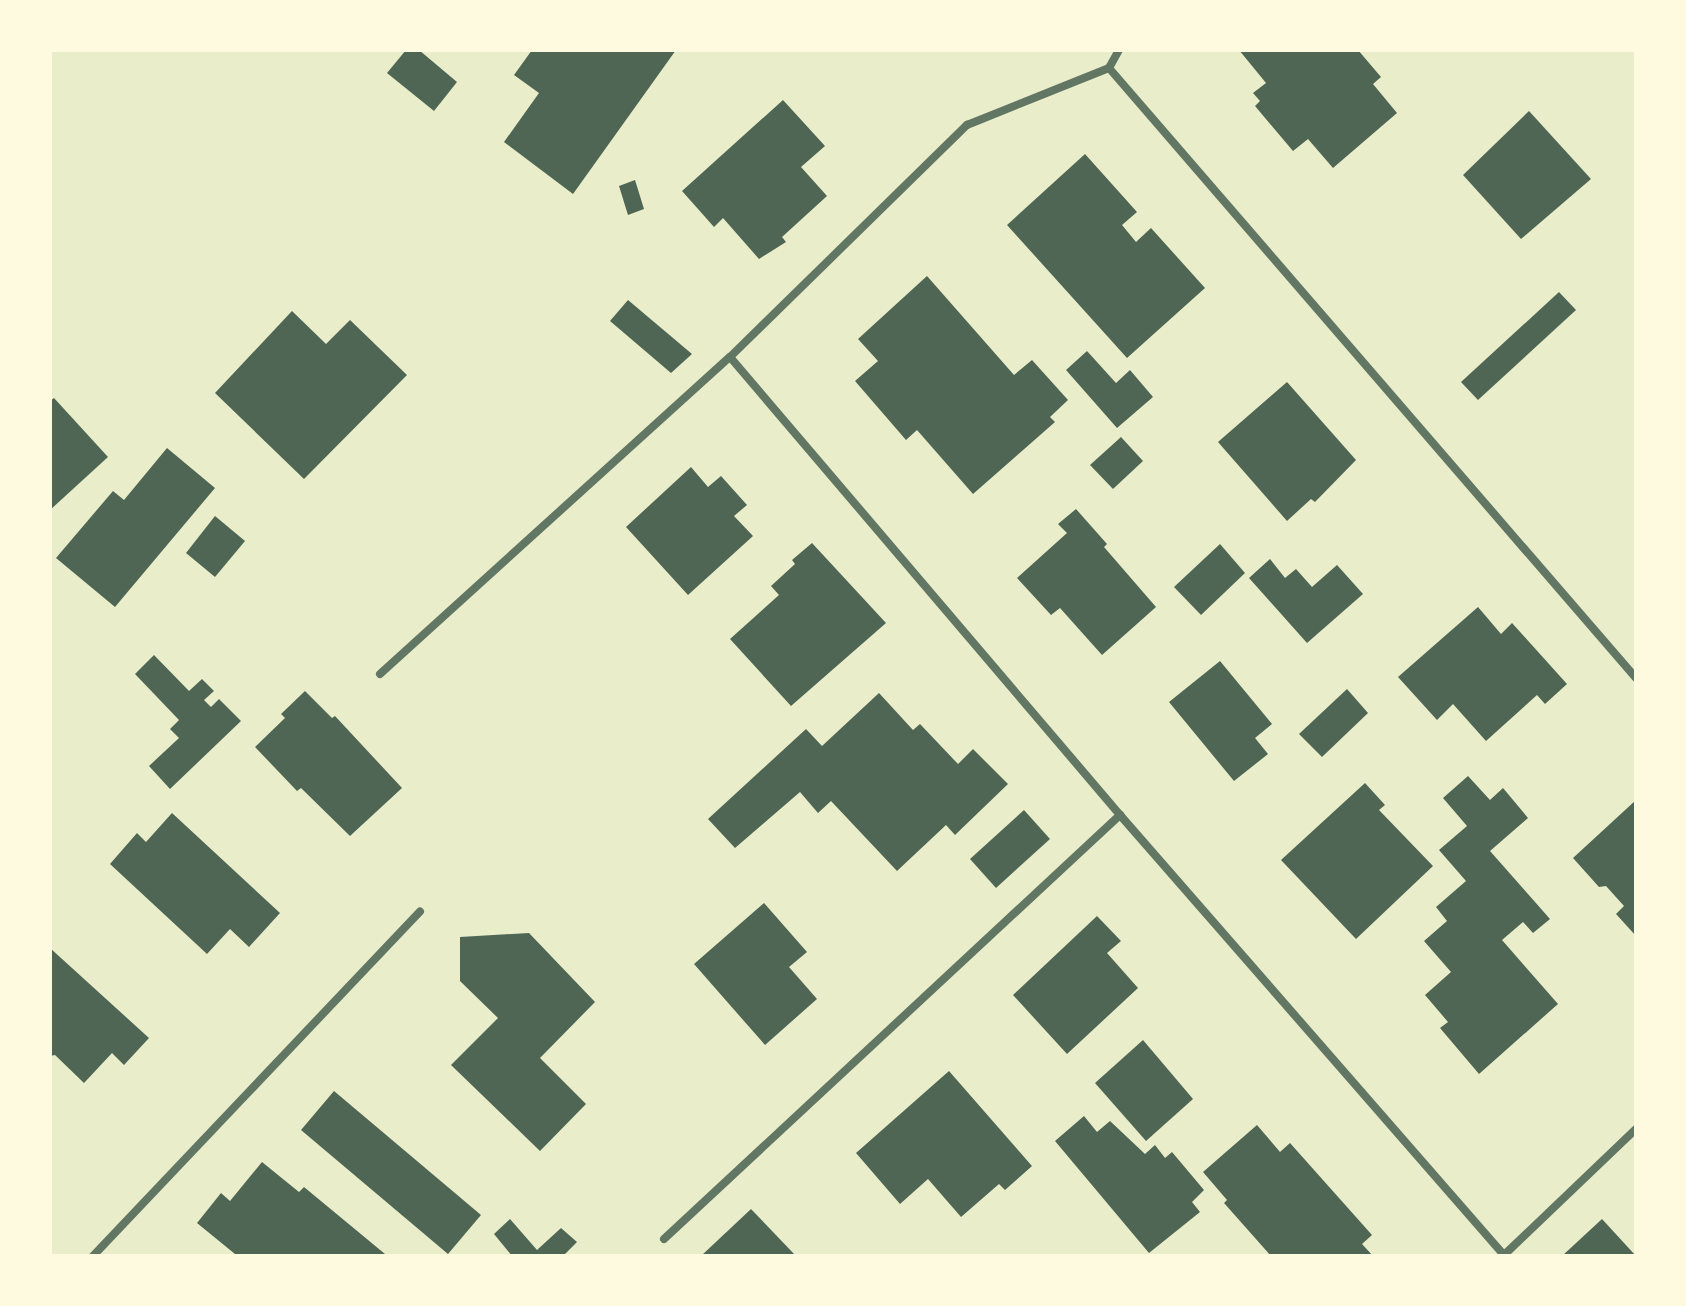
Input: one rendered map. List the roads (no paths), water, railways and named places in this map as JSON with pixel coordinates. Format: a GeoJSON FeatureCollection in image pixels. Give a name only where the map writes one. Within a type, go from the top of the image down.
{"type":"FeatureCollection","features":[{"type":"Feature","properties":{"kind":"street"},"geometry":{"type":"LineString","coordinates":[[380,674],[730,357],[967,125],[1109,68],[1119,50]]}},
{"type":"Feature","properties":{"kind":"street"},"geometry":{"type":"LineString","coordinates":[[1109,68],[1636,678]]}},
{"type":"Feature","properties":{"kind":"street"},"geometry":{"type":"LineString","coordinates":[[730,357],[1120,815],[1503,1256],[1636,1129]]}},
{"type":"Feature","properties":{"kind":"street"},"geometry":{"type":"LineString","coordinates":[[664,1239],[1120,815]]}},
{"type":"Feature","properties":{"kind":"street"},"geometry":{"type":"LineString","coordinates":[[93,1256],[420,912]]}}]}
